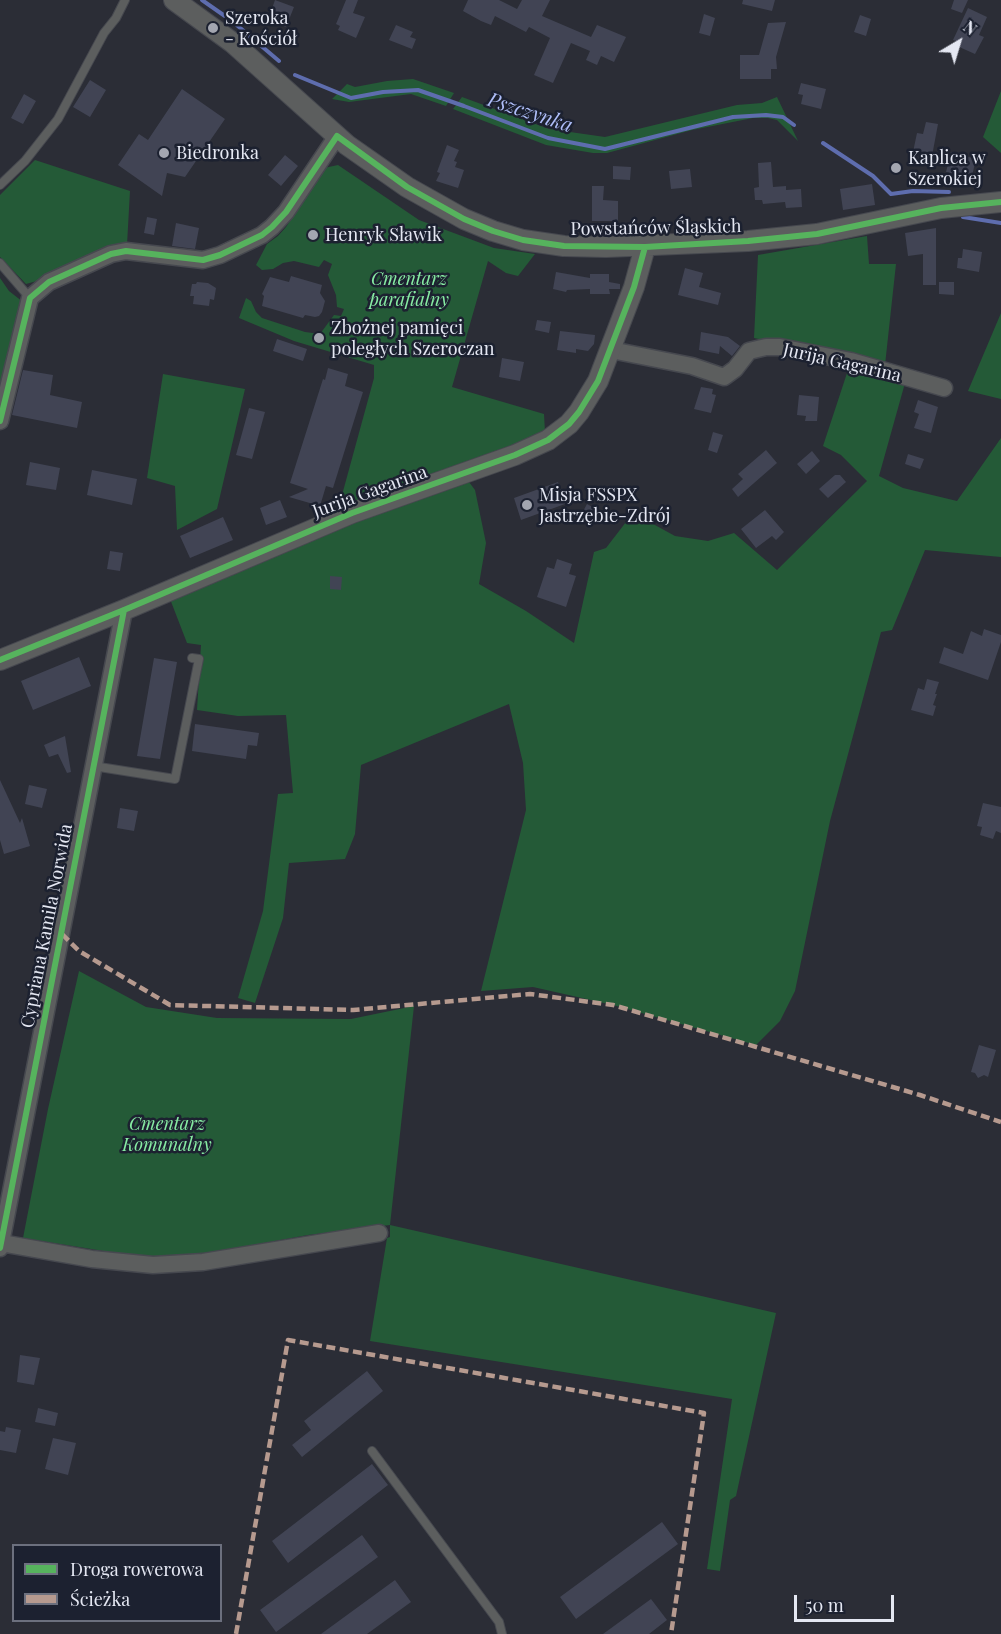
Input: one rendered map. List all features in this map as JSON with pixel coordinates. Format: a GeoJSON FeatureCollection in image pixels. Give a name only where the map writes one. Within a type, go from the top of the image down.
{"type":"FeatureCollection","features":[{"type":"Feature","properties":{"kind":"street","name":"Powstańców Śląskich"},"geometry":{"type":"LineString","coordinates":[[174,0],[232,43],[337,136],[406,187],[464,219],[523,240],[564,246],[645,247],[748,241],[817,234],[941,208],[1001,202]]}},
{"type":"Feature","properties":{"kind":"street"},"geometry":{"type":"LineString","coordinates":[[0,421],[30,298],[49,282],[111,254],[126,251],[203,260],[220,255],[262,235],[286,212],[337,136]]}},
{"type":"Feature","properties":{"kind":"street","name":"Jurija Gagarina"},"geometry":{"type":"LineString","coordinates":[[0,660],[352,513],[541,444],[569,424],[598,381],[634,287],[645,247]]}},
{"type":"Feature","properties":{"kind":"street","name":"Jurija Gagarina"},"geometry":{"type":"LineString","coordinates":[[611,350],[692,366],[724,377],[735,369],[749,351],[780,347],[851,361],[944,388]]}},
{"type":"Feature","properties":{"kind":"street","name":"Cypriana Kamila Norwida"},"geometry":{"type":"LineString","coordinates":[[0,1245],[124,610]]}},
{"type":"Feature","properties":{"kind":"street"},"geometry":{"type":"LineString","coordinates":[[0,1245],[153,1265],[203,1262],[379,1233]]}},
{"type":"Feature","properties":{"kind":"lane"},"geometry":{"type":"LineString","coordinates":[[0,185],[25,161],[58,119],[104,33],[116,18],[125,0]]}},
{"type":"Feature","properties":{"kind":"lane"},"geometry":{"type":"LineString","coordinates":[[0,263],[30,298]]}},
{"type":"Feature","properties":{"kind":"lane"},"geometry":{"type":"LineString","coordinates":[[93,766],[175,779],[199,659],[192,658]]}},
{"type":"Feature","properties":{"kind":"lane"},"geometry":{"type":"LineString","coordinates":[[372,1451],[499,1622],[502,1634]]}},
{"type":"Feature","properties":{"kind":"green space"},"geometry":{"type":"Polygon","coordinates":[[[413,79],[454,93],[446,106],[411,94],[349,102],[332,99],[347,84],[355,87],[413,79]]]}},
{"type":"Feature","properties":{"kind":"green space"},"geometry":{"type":"Polygon","coordinates":[[[1001,91],[1001,153],[983,137],[1001,91]]]}},
{"type":"Feature","properties":{"kind":"green space"},"geometry":{"type":"Polygon","coordinates":[[[462,97],[549,129],[605,137],[737,105],[762,103],[777,97],[798,141],[777,120],[753,118],[692,130],[607,153],[593,153],[546,145],[453,109],[462,97]]]}},
{"type":"Feature","properties":{"kind":"green space"},"geometry":{"type":"Polygon","coordinates":[[[35,160],[130,191],[127,245],[44,279],[26,284],[0,257],[0,195],[35,160]]]}},
{"type":"Feature","properties":{"kind":"green space","name":"Cmentarz parafialny"},"geometry":{"type":"Polygon","coordinates":[[[338,165],[419,220],[494,248],[535,254],[518,276],[506,273],[488,261],[452,387],[544,414],[545,432],[524,444],[339,506],[374,378],[374,365],[294,341],[239,318],[246,298],[251,301],[262,318],[305,332],[320,334],[334,315],[341,316],[344,309],[337,307],[336,295],[328,275],[332,264],[324,260],[319,267],[294,261],[283,263],[273,269],[262,270],[256,265],[267,244],[286,227],[324,168],[338,165]]]}},
{"type":"Feature","properties":{"kind":"green space"},"geometry":{"type":"Polygon","coordinates":[[[867,236],[869,264],[896,264],[885,365],[754,338],[758,255],[867,236]]]}},
{"type":"Feature","properties":{"kind":"green space"},"geometry":{"type":"Polygon","coordinates":[[[0,278],[9,291],[23,302],[0,403],[0,278]]]}},
{"type":"Feature","properties":{"kind":"green space"},"geometry":{"type":"Polygon","coordinates":[[[1001,313],[1001,399],[968,391],[1001,313]]]}},
{"type":"Feature","properties":{"kind":"green space"},"geometry":{"type":"Polygon","coordinates":[[[849,367],[905,383],[879,476],[903,488],[957,501],[1001,438],[1001,557],[925,550],[892,630],[881,632],[830,821],[795,991],[780,1021],[756,1045],[613,1005],[533,987],[481,991],[526,810],[523,763],[509,704],[361,765],[355,834],[345,859],[289,863],[283,918],[255,1003],[238,998],[263,911],[278,794],[293,793],[286,715],[238,716],[197,710],[201,645],[187,643],[170,599],[331,529],[469,482],[475,490],[486,543],[479,584],[526,611],[574,643],[594,552],[606,548],[633,513],[675,536],[708,541],[734,533],[777,570],[867,481],[841,455],[823,446],[849,367]]]}},
{"type":"Feature","properties":{"kind":"green space"},"geometry":{"type":"Polygon","coordinates":[[[163,374],[245,389],[217,509],[177,530],[175,486],[147,478],[163,374]]]}},
{"type":"Feature","properties":{"kind":"green space","name":"Cmentarz Komunalny"},"geometry":{"type":"Polygon","coordinates":[[[79,971],[146,1007],[217,1018],[351,1019],[414,1006],[390,1225],[308,1235],[198,1255],[159,1257],[122,1254],[23,1238],[48,1109],[79,971]]]}},
{"type":"Feature","properties":{"kind":"green space"},"geometry":{"type":"Polygon","coordinates":[[[390,1225],[776,1313],[736,1496],[730,1500],[720,1571],[707,1569],[732,1399],[370,1341],[387,1238],[390,1237],[390,1225]]]}},
{"type":"Feature","properties":{"kind":"building"},"geometry":{"type":"Polygon","coordinates":[[[275,0],[294,7],[286,27],[268,20],[275,0]]]}},
{"type":"Feature","properties":{"kind":"building"},"geometry":{"type":"Polygon","coordinates":[[[346,0],[358,0],[353,13],[365,17],[356,38],[338,30],[340,26],[336,24],[346,0]]]}},
{"type":"Feature","properties":{"kind":"building"},"geometry":{"type":"Polygon","coordinates":[[[468,0],[499,0],[517,9],[522,0],[550,0],[542,16],[591,37],[597,25],[626,37],[614,62],[601,56],[597,65],[586,60],[590,51],[571,43],[553,83],[534,75],[550,38],[529,27],[526,32],[495,16],[491,25],[481,21],[463,11],[468,0]]]}},
{"type":"Feature","properties":{"kind":"building"},"geometry":{"type":"Polygon","coordinates":[[[743,0],[775,0],[772,11],[742,4],[743,0]]]}},
{"type":"Feature","properties":{"kind":"building"},"geometry":{"type":"Polygon","coordinates":[[[954,0],[968,0],[962,13],[951,9],[954,0]]]}},
{"type":"Feature","properties":{"kind":"building"},"geometry":{"type":"Polygon","coordinates":[[[968,8],[987,17],[979,35],[984,37],[975,54],[957,46],[959,42],[953,40],[968,8]]]}},
{"type":"Feature","properties":{"kind":"building"},"geometry":{"type":"Polygon","coordinates":[[[704,14],[715,18],[710,36],[699,33],[704,14]]]}},
{"type":"Feature","properties":{"kind":"building"},"geometry":{"type":"Polygon","coordinates":[[[860,15],[871,19],[866,36],[854,32],[860,15]]]}},
{"type":"Feature","properties":{"kind":"building"},"geometry":{"type":"Polygon","coordinates":[[[786,22],[776,57],[777,69],[771,69],[771,79],[740,79],[740,55],[759,55],[768,23],[786,22]]]}},
{"type":"Feature","properties":{"kind":"building"},"geometry":{"type":"Polygon","coordinates":[[[396,25],[413,32],[410,37],[416,39],[412,49],[389,40],[396,25]]]}},
{"type":"Feature","properties":{"kind":"building"},"geometry":{"type":"Polygon","coordinates":[[[90,80],[106,90],[90,117],[73,107],[90,80]]]}},
{"type":"Feature","properties":{"kind":"building"},"geometry":{"type":"Polygon","coordinates":[[[801,83],[826,89],[821,109],[801,104],[803,95],[798,94],[801,83]]]}},
{"type":"Feature","properties":{"kind":"building","name":"Biedronka"},"geometry":{"type":"Polygon","coordinates":[[[182,89],[225,119],[185,177],[167,173],[162,196],[118,165],[139,134],[148,140],[182,89]]]}},
{"type":"Feature","properties":{"kind":"building"},"geometry":{"type":"Polygon","coordinates":[[[24,94],[36,101],[23,124],[11,118],[24,94]]]}},
{"type":"Feature","properties":{"kind":"building"},"geometry":{"type":"Polygon","coordinates":[[[926,122],[938,124],[932,156],[913,152],[917,133],[923,134],[926,122]]]}},
{"type":"Feature","properties":{"kind":"building"},"geometry":{"type":"Polygon","coordinates":[[[447,145],[459,150],[454,161],[457,162],[455,167],[464,170],[458,188],[436,181],[447,145]]]}},
{"type":"Feature","properties":{"kind":"building"},"geometry":{"type":"Polygon","coordinates":[[[951,152],[976,159],[972,176],[966,174],[965,177],[946,172],[951,152]]]}},
{"type":"Feature","properties":{"kind":"building"},"geometry":{"type":"Polygon","coordinates":[[[285,155],[298,166],[281,186],[268,175],[285,155]]]}},
{"type":"Feature","properties":{"kind":"building"},"geometry":{"type":"Polygon","coordinates":[[[771,162],[773,187],[786,186],[786,190],[801,189],[802,207],[786,208],[785,202],[763,204],[762,200],[755,200],[754,188],[759,187],[758,163],[771,162]]]}},
{"type":"Feature","properties":{"kind":"building"},"geometry":{"type":"Polygon","coordinates":[[[613,166],[631,167],[630,180],[613,179],[613,166]]]}},
{"type":"Feature","properties":{"kind":"building"},"geometry":{"type":"Polygon","coordinates":[[[690,169],[692,187],[671,189],[669,171],[690,169]]]}},
{"type":"Feature","properties":{"kind":"building"},"geometry":{"type":"Polygon","coordinates":[[[872,184],[875,205],[843,210],[840,189],[872,184]]]}},
{"type":"Feature","properties":{"kind":"building"},"geometry":{"type":"Polygon","coordinates":[[[592,186],[604,186],[603,200],[618,201],[618,221],[592,221],[592,186]]]}},
{"type":"Feature","properties":{"kind":"building"},"geometry":{"type":"Polygon","coordinates":[[[147,217],[157,219],[154,235],[144,233],[147,217]]]}},
{"type":"Feature","properties":{"kind":"building"},"geometry":{"type":"Polygon","coordinates":[[[176,223],[199,228],[195,249],[172,246],[176,223]]]}},
{"type":"Feature","properties":{"kind":"building"},"geometry":{"type":"Polygon","coordinates":[[[936,228],[936,285],[923,285],[923,254],[908,256],[905,233],[936,228]]]}},
{"type":"Feature","properties":{"kind":"building"},"geometry":{"type":"Polygon","coordinates":[[[963,249],[982,252],[979,272],[957,268],[958,258],[962,258],[963,249]]]}},
{"type":"Feature","properties":{"kind":"building"},"geometry":{"type":"Polygon","coordinates":[[[685,268],[703,273],[699,287],[721,293],[718,305],[678,295],[685,268]]]}},
{"type":"Feature","properties":{"kind":"building"},"geometry":{"type":"Polygon","coordinates":[[[556,272],[590,278],[590,274],[609,274],[609,282],[620,284],[620,289],[609,289],[610,294],[590,294],[590,289],[567,290],[566,292],[553,289],[556,272]]]}},
{"type":"Feature","properties":{"kind":"building"},"geometry":{"type":"Polygon","coordinates":[[[291,276],[322,285],[320,293],[325,301],[319,316],[305,315],[303,318],[262,306],[264,296],[262,294],[270,277],[289,282],[291,276]]]}},
{"type":"Feature","properties":{"kind":"building"},"geometry":{"type":"Polygon","coordinates":[[[939,282],[954,282],[954,295],[939,294],[939,282]]]}},
{"type":"Feature","properties":{"kind":"building"},"geometry":{"type":"Polygon","coordinates":[[[208,283],[216,288],[214,300],[210,299],[209,306],[193,304],[194,296],[190,296],[192,284],[208,283]]]}},
{"type":"Feature","properties":{"kind":"building"},"geometry":{"type":"Polygon","coordinates":[[[537,320],[551,322],[549,333],[535,330],[537,320]]]}},
{"type":"Feature","properties":{"kind":"building"},"geometry":{"type":"Polygon","coordinates":[[[560,331],[595,335],[594,344],[588,351],[576,349],[576,353],[557,350],[560,331]]]}},
{"type":"Feature","properties":{"kind":"building"},"geometry":{"type":"Polygon","coordinates":[[[701,332],[728,337],[740,346],[732,356],[720,346],[719,354],[699,350],[701,332]]]}},
{"type":"Feature","properties":{"kind":"building"},"geometry":{"type":"Polygon","coordinates":[[[277,339],[307,349],[303,361],[273,351],[277,339]]]}},
{"type":"Feature","properties":{"kind":"building"},"geometry":{"type":"Polygon","coordinates":[[[502,358],[524,362],[520,381],[499,377],[502,358]]]}},
{"type":"Feature","properties":{"kind":"building"},"geometry":{"type":"Polygon","coordinates":[[[328,368],[348,374],[345,386],[363,392],[333,488],[326,486],[320,506],[289,497],[308,489],[290,483],[328,368]]]}},
{"type":"Feature","properties":{"kind":"building"},"geometry":{"type":"Polygon","coordinates":[[[23,370],[53,375],[50,395],[82,402],[77,428],[12,415],[23,370]]]}},
{"type":"Feature","properties":{"kind":"building"},"geometry":{"type":"Polygon","coordinates":[[[701,387],[713,389],[712,394],[716,395],[711,413],[694,409],[701,387]]]}},
{"type":"Feature","properties":{"kind":"building"},"geometry":{"type":"Polygon","coordinates":[[[799,395],[819,397],[817,421],[805,421],[806,416],[797,415],[799,395]]]}},
{"type":"Feature","properties":{"kind":"building"},"geometry":{"type":"Polygon","coordinates":[[[918,400],[938,407],[931,433],[914,428],[919,414],[914,412],[918,400]]]}},
{"type":"Feature","properties":{"kind":"building"},"geometry":{"type":"Polygon","coordinates":[[[249,408],[265,412],[252,459],[236,455],[249,408]]]}},
{"type":"Feature","properties":{"kind":"building"},"geometry":{"type":"Polygon","coordinates":[[[713,432],[723,435],[717,453],[708,450],[713,432]]]}},
{"type":"Feature","properties":{"kind":"building"},"geometry":{"type":"Polygon","coordinates":[[[766,450],[777,463],[738,497],[732,489],[743,479],[738,474],[766,450]]]}},
{"type":"Feature","properties":{"kind":"building"},"geometry":{"type":"Polygon","coordinates":[[[812,451],[820,461],[806,474],[797,464],[812,451]]]}},
{"type":"Feature","properties":{"kind":"building"},"geometry":{"type":"Polygon","coordinates":[[[908,454],[924,459],[920,469],[905,464],[908,454]]]}},
{"type":"Feature","properties":{"kind":"building"},"geometry":{"type":"Polygon","coordinates":[[[30,462],[60,468],[56,490],[26,485],[30,462]]]}},
{"type":"Feature","properties":{"kind":"building"},"geometry":{"type":"Polygon","coordinates":[[[92,470],[137,479],[132,505],[87,495],[92,470]]]}},
{"type":"Feature","properties":{"kind":"building"},"geometry":{"type":"Polygon","coordinates":[[[835,475],[840,475],[846,482],[828,498],[819,489],[835,475]]]}},
{"type":"Feature","properties":{"kind":"building"},"geometry":{"type":"Polygon","coordinates":[[[558,482],[565,504],[521,520],[514,498],[558,482]]]}},
{"type":"Feature","properties":{"kind":"building"},"geometry":{"type":"Polygon","coordinates":[[[280,500],[287,517],[266,525],[260,508],[280,500]]]}},
{"type":"Feature","properties":{"kind":"building"},"geometry":{"type":"Polygon","coordinates":[[[587,504],[596,509],[590,522],[580,517],[587,504]]]}},
{"type":"Feature","properties":{"kind":"building"},"geometry":{"type":"Polygon","coordinates":[[[765,510],[784,532],[776,540],[772,536],[756,548],[741,529],[765,510]]]}},
{"type":"Feature","properties":{"kind":"building"},"geometry":{"type":"Polygon","coordinates":[[[223,517],[233,540],[190,558],[180,536],[223,517]]]}},
{"type":"Feature","properties":{"kind":"building"},"geometry":{"type":"Polygon","coordinates":[[[110,551],[123,553],[120,571],[107,569],[110,551]]]}},
{"type":"Feature","properties":{"kind":"building"},"geometry":{"type":"Polygon","coordinates":[[[557,559],[572,564],[569,574],[576,576],[566,607],[537,597],[547,567],[554,569],[557,559]]]}},
{"type":"Feature","properties":{"kind":"building"},"geometry":{"type":"Polygon","coordinates":[[[330,576],[342,577],[341,590],[330,589],[330,576]]]}},
{"type":"Feature","properties":{"kind":"building"},"geometry":{"type":"Polygon","coordinates":[[[984,629],[1001,635],[1001,642],[988,680],[939,663],[944,647],[963,654],[971,631],[982,636],[984,629]]]}},
{"type":"Feature","properties":{"kind":"building"},"geometry":{"type":"Polygon","coordinates":[[[79,657],[91,686],[33,710],[21,681],[79,657]]]}},
{"type":"Feature","properties":{"kind":"building"},"geometry":{"type":"Polygon","coordinates":[[[154,658],[177,662],[160,759],[137,756],[154,658]]]}},
{"type":"Feature","properties":{"kind":"building"},"geometry":{"type":"Polygon","coordinates":[[[927,679],[939,682],[933,705],[936,706],[933,716],[911,710],[918,688],[924,690],[927,679]]]}},
{"type":"Feature","properties":{"kind":"building"},"geometry":{"type":"Polygon","coordinates":[[[195,724],[259,733],[257,746],[248,745],[246,759],[192,751],[195,724]]]}},
{"type":"Feature","properties":{"kind":"building"},"geometry":{"type":"Polygon","coordinates":[[[65,736],[71,772],[67,773],[58,754],[49,757],[44,745],[65,736]]]}},
{"type":"Feature","properties":{"kind":"building"},"geometry":{"type":"Polygon","coordinates":[[[0,780],[20,823],[22,818],[30,846],[4,854],[0,840],[0,780]]]}},
{"type":"Feature","properties":{"kind":"building"},"geometry":{"type":"Polygon","coordinates":[[[29,785],[47,789],[42,808],[25,804],[29,785]]]}},
{"type":"Feature","properties":{"kind":"building"},"geometry":{"type":"Polygon","coordinates":[[[983,803],[1001,807],[1001,833],[996,831],[993,839],[980,835],[982,827],[977,826],[983,803]]]}},
{"type":"Feature","properties":{"kind":"building"},"geometry":{"type":"Polygon","coordinates":[[[120,808],[138,811],[134,831],[117,828],[120,808]]]}},
{"type":"Feature","properties":{"kind":"building"},"geometry":{"type":"Polygon","coordinates":[[[979,1045],[996,1050],[988,1077],[984,1075],[978,1078],[975,1073],[971,1072],[979,1045]]]}},
{"type":"Feature","properties":{"kind":"building"},"geometry":{"type":"Polygon","coordinates":[[[20,1355],[40,1358],[34,1385],[17,1382],[20,1355]]]}},
{"type":"Feature","properties":{"kind":"building"},"geometry":{"type":"Polygon","coordinates":[[[367,1371],[383,1391],[302,1457],[292,1445],[311,1430],[304,1421],[367,1371]]]}},
{"type":"Feature","properties":{"kind":"building"},"geometry":{"type":"Polygon","coordinates":[[[38,1408],[58,1413],[55,1426],[35,1422],[38,1408]]]}},
{"type":"Feature","properties":{"kind":"building"},"geometry":{"type":"Polygon","coordinates":[[[6,1427],[21,1430],[16,1453],[0,1450],[0,1431],[5,1432],[6,1427]]]}},
{"type":"Feature","properties":{"kind":"building"},"geometry":{"type":"Polygon","coordinates":[[[53,1438],[76,1443],[68,1475],[45,1469],[53,1438]]]}},
{"type":"Feature","properties":{"kind":"building"},"geometry":{"type":"Polygon","coordinates":[[[372,1464],[388,1485],[288,1563],[272,1541],[372,1464]]]}},
{"type":"Feature","properties":{"kind":"building"},"geometry":{"type":"Polygon","coordinates":[[[662,1522],[678,1544],[576,1619],[560,1597],[662,1522]]]}},
{"type":"Feature","properties":{"kind":"building"},"geometry":{"type":"Polygon","coordinates":[[[362,1535],[378,1557],[276,1632],[260,1610],[362,1535]]]}},
{"type":"Feature","properties":{"kind":"building"},"geometry":{"type":"Polygon","coordinates":[[[395,1580],[411,1602],[367,1634],[321,1634],[395,1580]]]}},
{"type":"Feature","properties":{"kind":"building"},"geometry":{"type":"Polygon","coordinates":[[[651,1599],[667,1620],[649,1634],[603,1634],[651,1599]]]}},
{"type":"Feature","properties":{"kind":"waterway","name":"Pszczynka"},"geometry":{"type":"LineString","coordinates":[[202,0],[232,21],[279,61]]}},
{"type":"Feature","properties":{"kind":"waterway","name":"Pszczynka"},"geometry":{"type":"LineString","coordinates":[[295,75],[351,98],[383,92],[418,90],[548,138],[605,149],[733,117],[766,115],[783,117],[794,125]]}},
{"type":"Feature","properties":{"kind":"waterway","name":"Pszczynka"},"geometry":{"type":"LineString","coordinates":[[823,143],[873,176],[891,194],[913,191],[949,192]]}},
{"type":"Feature","properties":{"kind":"waterway","name":"Pszczynka"},"geometry":{"type":"LineString","coordinates":[[963,217],[1001,223]]}},
{"type":"Feature","properties":{"kind":"marked path"},"geometry":{"type":"LineString","coordinates":[[62,934],[79,951],[170,1005],[353,1010],[530,994],[613,1005],[920,1095],[1001,1122]]}},
{"type":"Feature","properties":{"kind":"marked path"},"geometry":{"type":"LineString","coordinates":[[236,1634],[288,1340],[704,1413],[671,1634]]}},
{"type":"Feature","properties":{"kind":"cycle path"},"geometry":{"type":"LineString","coordinates":[[0,421],[30,298],[49,282],[111,254],[126,251],[203,260],[220,255],[262,235],[286,212],[337,136],[407,187],[464,219],[523,240],[564,246],[645,247],[748,241],[817,234],[941,208],[1001,202]]}},
{"type":"Feature","properties":{"kind":"cycle path"},"geometry":{"type":"LineString","coordinates":[[0,660],[352,513],[515,455],[548,440],[569,424],[598,381],[634,287],[645,247]]}},
{"type":"Feature","properties":{"kind":"cycle path"},"geometry":{"type":"LineString","coordinates":[[0,1248],[124,610]]}},
{"type":"Feature","properties":{"kind":"place","name":"Szeroka - Kościół"},"geometry":{"type":"Point","coordinates":[213,28]}},
{"type":"Feature","properties":{"kind":"place","name":"Biedronka"},"geometry":{"type":"Point","coordinates":[164,153]}},
{"type":"Feature","properties":{"kind":"place","name":"Kaplica w Szerokiej"},"geometry":{"type":"Point","coordinates":[896,168]}},
{"type":"Feature","properties":{"kind":"place","name":"Henryk Sławik"},"geometry":{"type":"Point","coordinates":[313,235]}},
{"type":"Feature","properties":{"kind":"place","name":"Zbożnej pamięci poległych Szeroczan"},"geometry":{"type":"Point","coordinates":[319,338]}},
{"type":"Feature","properties":{"kind":"place","name":"Misja FSSPX Jastrzębie-Zdrój"},"geometry":{"type":"Point","coordinates":[527,505]}}]}
